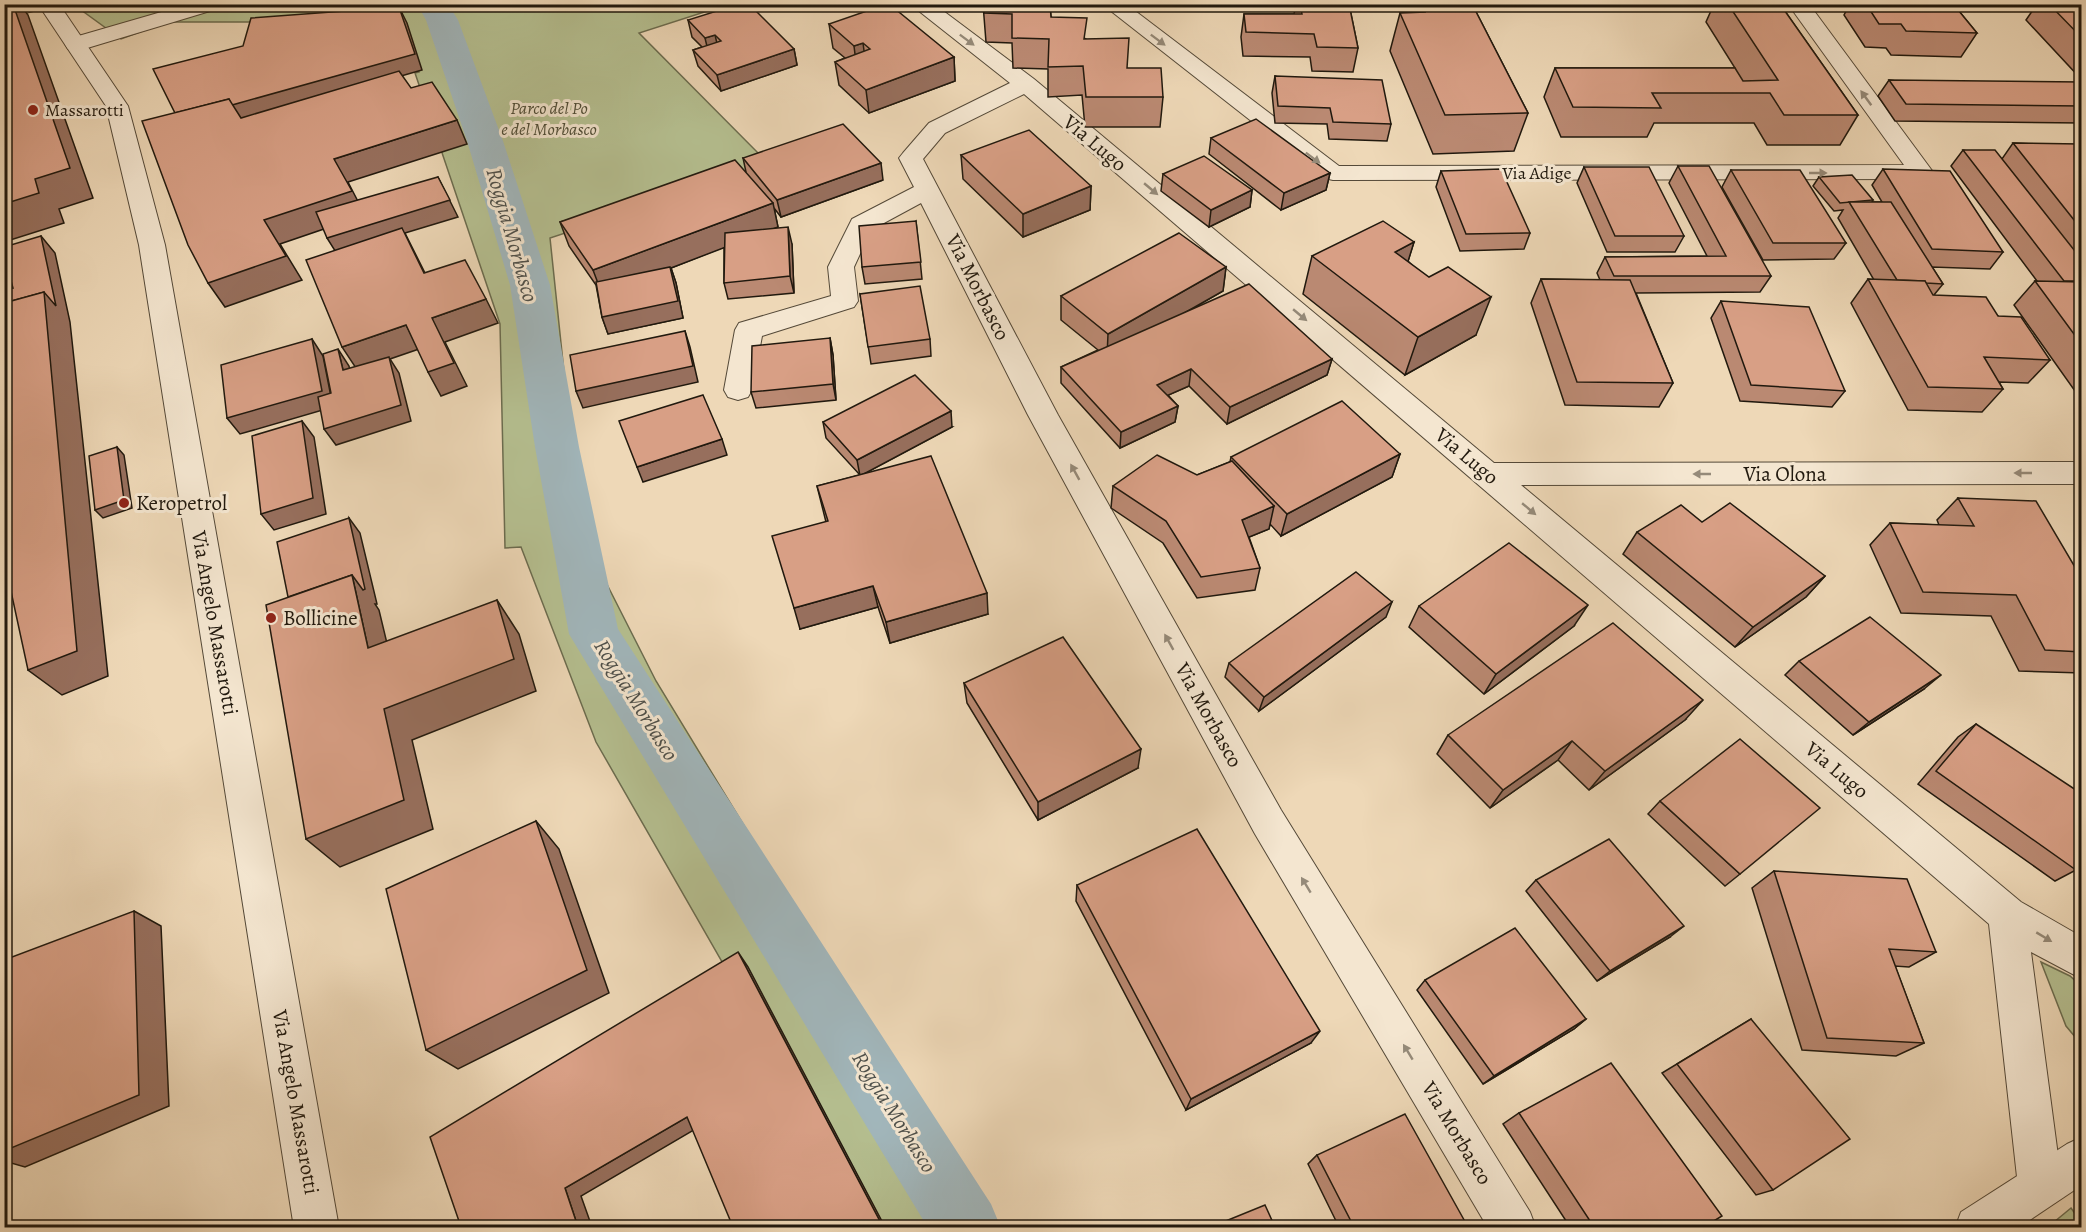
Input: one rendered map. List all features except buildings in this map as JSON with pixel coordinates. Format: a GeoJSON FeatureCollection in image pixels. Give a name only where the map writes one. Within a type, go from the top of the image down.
{"type":"FeatureCollection","features":[{"type":"Feature","properties":{"kind":"street"},"geometry":{"type":"LineString","coordinates":[[4,13],[37,4]]}},
{"type":"Feature","properties":{"kind":"street","name":"Via Angelo Massarotti"},"geometry":{"type":"LineString","coordinates":[[48,4],[117,106],[152,245],[317,1227]]}},
{"type":"Feature","properties":{"kind":"street"},"geometry":{"type":"LineString","coordinates":[[76,44],[213,4]]}},
{"type":"Feature","properties":{"kind":"street","name":"Via Lugo"},"geometry":{"type":"LineString","coordinates":[[920,4],[1026,84],[2007,915],[2082,960]]}},
{"type":"Feature","properties":{"kind":"street","name":"Via Adige"},"geometry":{"type":"LineString","coordinates":[[1112,4],[1333,173],[1921,172],[1798,4]]}},
{"type":"Feature","properties":{"kind":"street","name":"Via Morbasco"},"geometry":{"type":"LineString","coordinates":[[1026,84],[937,128],[911,158],[1043,415],[1268,822],[1514,1227]]}},
{"type":"Feature","properties":{"kind":"street"},"geometry":{"type":"LineString","coordinates":[[738,390],[749,330],[845,301],[841,267],[861,225],[927,189]]}},
{"type":"Feature","properties":{"kind":"street","name":"Via Olona"},"geometry":{"type":"LineString","coordinates":[[1488,474],[2082,473]]}},
{"type":"Feature","properties":{"kind":"street"},"geometry":{"type":"LineString","coordinates":[[2007,915],[2040,1186]]}},
{"type":"Feature","properties":{"kind":"street"},"geometry":{"type":"LineString","coordinates":[[1977,1227],[2082,1159]]}},
{"type":"Feature","properties":{"kind":"green space","name":"Parco del Po e del Morbasco"},"geometry":{"type":"Polygon","coordinates":[[[86,4],[883,4],[885,6],[723,6],[639,33],[770,165],[550,238],[575,477],[588,547],[656,681],[816,944],[995,1227],[874,1227],[596,742],[521,547],[505,548],[500,324],[415,73],[419,72],[400,22],[167,22],[121,39],[77,7],[86,4]]]}},
{"type":"Feature","properties":{"kind":"green space"},"geometry":{"type":"Polygon","coordinates":[[[2041,962],[2070,976],[2081,986],[2081,1044],[2066,1026],[2041,962]]]}},
{"type":"Feature","properties":{"kind":"green space"},"geometry":{"type":"Polygon","coordinates":[[[2071,1208],[2081,1222],[2081,1227],[2048,1227],[2071,1208]]]}},
{"type":"Feature","properties":{"kind":"waterway","name":"Roggia Morbasco"},"geometry":{"type":"LineString","coordinates":[[432,4],[442,20],[485,141],[530,285],[557,447],[594,634],[967,1228]]}},
{"type":"Feature","properties":{"kind":"place","name":"Massarotti"},"geometry":{"type":"Point","coordinates":[33,110]}},
{"type":"Feature","properties":{"kind":"place","name":"Keropetrol"},"geometry":{"type":"Point","coordinates":[124,503]}},
{"type":"Feature","properties":{"kind":"place","name":"Bollicine"},"geometry":{"type":"Point","coordinates":[271,618]}}]}
